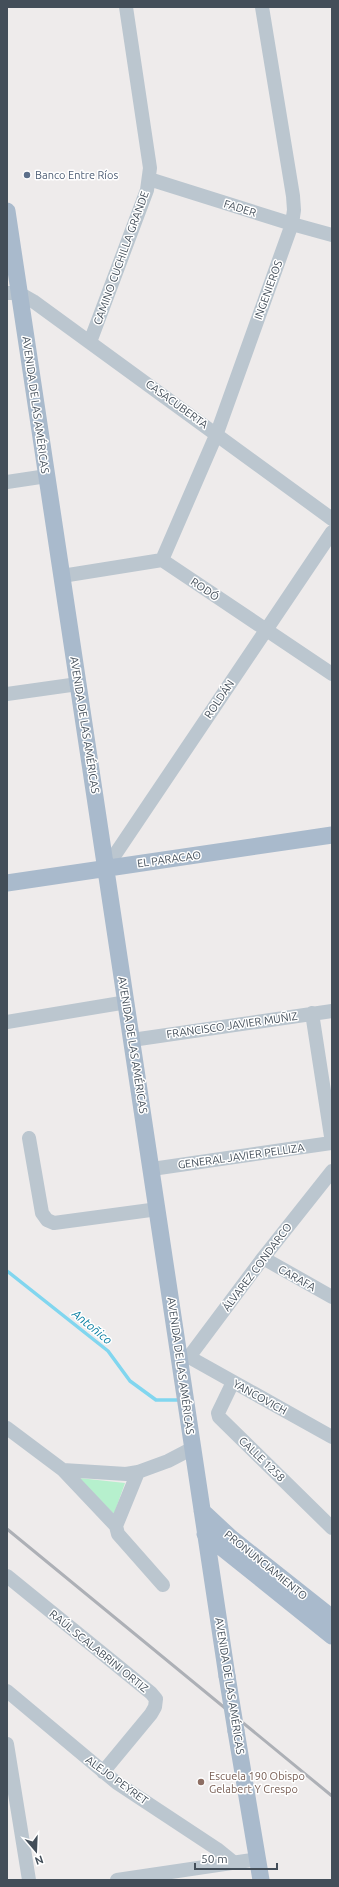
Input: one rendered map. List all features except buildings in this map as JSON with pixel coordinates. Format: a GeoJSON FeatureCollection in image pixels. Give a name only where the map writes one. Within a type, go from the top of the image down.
{"type":"FeatureCollection","features":[{"type":"Feature","properties":{"kind":"main road","name":"AVENIDA DE LAS AMÉRICAS"},"geometry":{"type":"LineString","coordinates":[[7,210],[13,293],[47,476],[158,1209],[184,1359],[193,1448],[205,1534],[261,1880]]}},
{"type":"Feature","properties":{"kind":"main road","name":"EL PARACAO"},"geometry":{"type":"LineString","coordinates":[[7,883],[332,835]]}},
{"type":"Feature","properties":{"kind":"main road","name":"PRONUNCIAMIENTO"},"geometry":{"type":"LineString","coordinates":[[202,1511],[231,1538],[332,1618]]}},
{"type":"Feature","properties":{"kind":"main road","name":"PRONUNCIAMIENTO"},"geometry":{"type":"LineString","coordinates":[[205,1534],[332,1636]]}},
{"type":"Feature","properties":{"kind":"main road"},"geometry":{"type":"LineString","coordinates":[[212,1572],[225,1567],[248,1567]]}},
{"type":"Feature","properties":{"kind":"street","name":"CAMINO CUCHILLA GRANDE"},"geometry":{"type":"LineString","coordinates":[[90,342],[150,179],[150,168],[126,7]]}},
{"type":"Feature","properties":{"kind":"street","name":"INGENIEROS"},"geometry":{"type":"LineString","coordinates":[[162,560],[217,433],[292,224],[294,210],[293,196],[262,7]]}},
{"type":"Feature","properties":{"kind":"street","name":"FADER"},"geometry":{"type":"LineString","coordinates":[[150,179],[292,224],[332,235]]}},
{"type":"Feature","properties":{"kind":"street","name":"CASACUBERTA"},"geometry":{"type":"LineString","coordinates":[[13,293],[90,342],[217,433],[332,519]]}},
{"type":"Feature","properties":{"kind":"street"},"geometry":{"type":"LineString","coordinates":[[7,482],[47,476]]}},
{"type":"Feature","properties":{"kind":"street","name":"ROLDÁN"},"geometry":{"type":"LineString","coordinates":[[106,868],[332,532]]}},
{"type":"Feature","properties":{"kind":"street"},"geometry":{"type":"LineString","coordinates":[[62,576],[162,560]]}},
{"type":"Feature","properties":{"kind":"street","name":"RODÓ"},"geometry":{"type":"LineString","coordinates":[[162,560],[332,674]]}},
{"type":"Feature","properties":{"kind":"street"},"geometry":{"type":"LineString","coordinates":[[7,694],[78,684]]}},
{"type":"Feature","properties":{"kind":"street"},"geometry":{"type":"LineString","coordinates":[[7,1022],[126,1002]]}},
{"type":"Feature","properties":{"kind":"street","name":"FRANCISCO JAVIER MUÑIZ"},"geometry":{"type":"LineString","coordinates":[[132,1040],[332,1011]]}},
{"type":"Feature","properties":{"kind":"street"},"geometry":{"type":"LineString","coordinates":[[312,1014],[332,1143]]}},
{"type":"Feature","properties":{"kind":"street"},"geometry":{"type":"LineString","coordinates":[[29,1138],[42,1213],[47,1220],[54,1223],[158,1209]]}},
{"type":"Feature","properties":{"kind":"street","name":"GENERAL JAVIER PELLIZA"},"geometry":{"type":"LineString","coordinates":[[152,1169],[332,1143]]}},
{"type":"Feature","properties":{"kind":"street","name":"ÁLVAREZ CONDARCO"},"geometry":{"type":"LineString","coordinates":[[184,1359],[332,1170]]}},
{"type":"Feature","properties":{"kind":"street","name":"CARAFA"},"geometry":{"type":"LineString","coordinates":[[263,1258],[332,1297]]}},
{"type":"Feature","properties":{"kind":"street","name":"YANCOVICH"},"geometry":{"type":"LineString","coordinates":[[184,1359],[233,1382],[332,1437]]}},
{"type":"Feature","properties":{"kind":"street","name":"CALLE 1258"},"geometry":{"type":"LineString","coordinates":[[233,1382],[218,1413],[219,1417],[332,1528]]}},
{"type":"Feature","properties":{"kind":"street"},"geometry":{"type":"LineString","coordinates":[[7,1428],[63,1470],[116,1526],[118,1534],[163,1585]]}},
{"type":"Feature","properties":{"kind":"street"},"geometry":{"type":"LineString","coordinates":[[63,1470],[126,1474],[138,1472],[168,1461],[193,1448]]}},
{"type":"Feature","properties":{"kind":"street"},"geometry":{"type":"LineString","coordinates":[[116,1526],[138,1472]]}},
{"type":"Feature","properties":{"kind":"street","name":"RAÚL SCALABRINI ORTIZ"},"geometry":{"type":"LineString","coordinates":[[7,1576],[151,1693],[156,1699],[155,1707],[151,1714],[103,1772]]}},
{"type":"Feature","properties":{"kind":"street","name":"ALEJO PEYRET"},"geometry":{"type":"LineString","coordinates":[[7,1691],[103,1772],[217,1849],[233,1862]]}},
{"type":"Feature","properties":{"kind":"street"},"geometry":{"type":"LineString","coordinates":[[7,1744],[29,1880]]}},
{"type":"Feature","properties":{"kind":"street"},"geometry":{"type":"LineString","coordinates":[[117,1880],[258,1859]]}},
{"type":"Feature","properties":{"kind":"green space"},"geometry":{"type":"Polygon","coordinates":[[[79,1478],[125,1483],[114,1514],[79,1478]]]}},
{"type":"Feature","properties":{"kind":"waterway","name":"Antoñico"},"geometry":{"type":"LineString","coordinates":[[7,1271],[108,1351],[130,1381],[156,1400],[180,1400]]}},
{"type":"Feature","properties":{"kind":"railway"},"geometry":{"type":"LineString","coordinates":[[7,1529],[332,1796]]}},
{"type":"Feature","properties":{"kind":"place","name":"Banco Entre Ríos"},"geometry":{"type":"Point","coordinates":[27,175]}},
{"type":"Feature","properties":{"kind":"place","name":"Escuela 190 Obispo Gelabert Y Crespo"},"geometry":{"type":"Point","coordinates":[201,1782]}}]}
